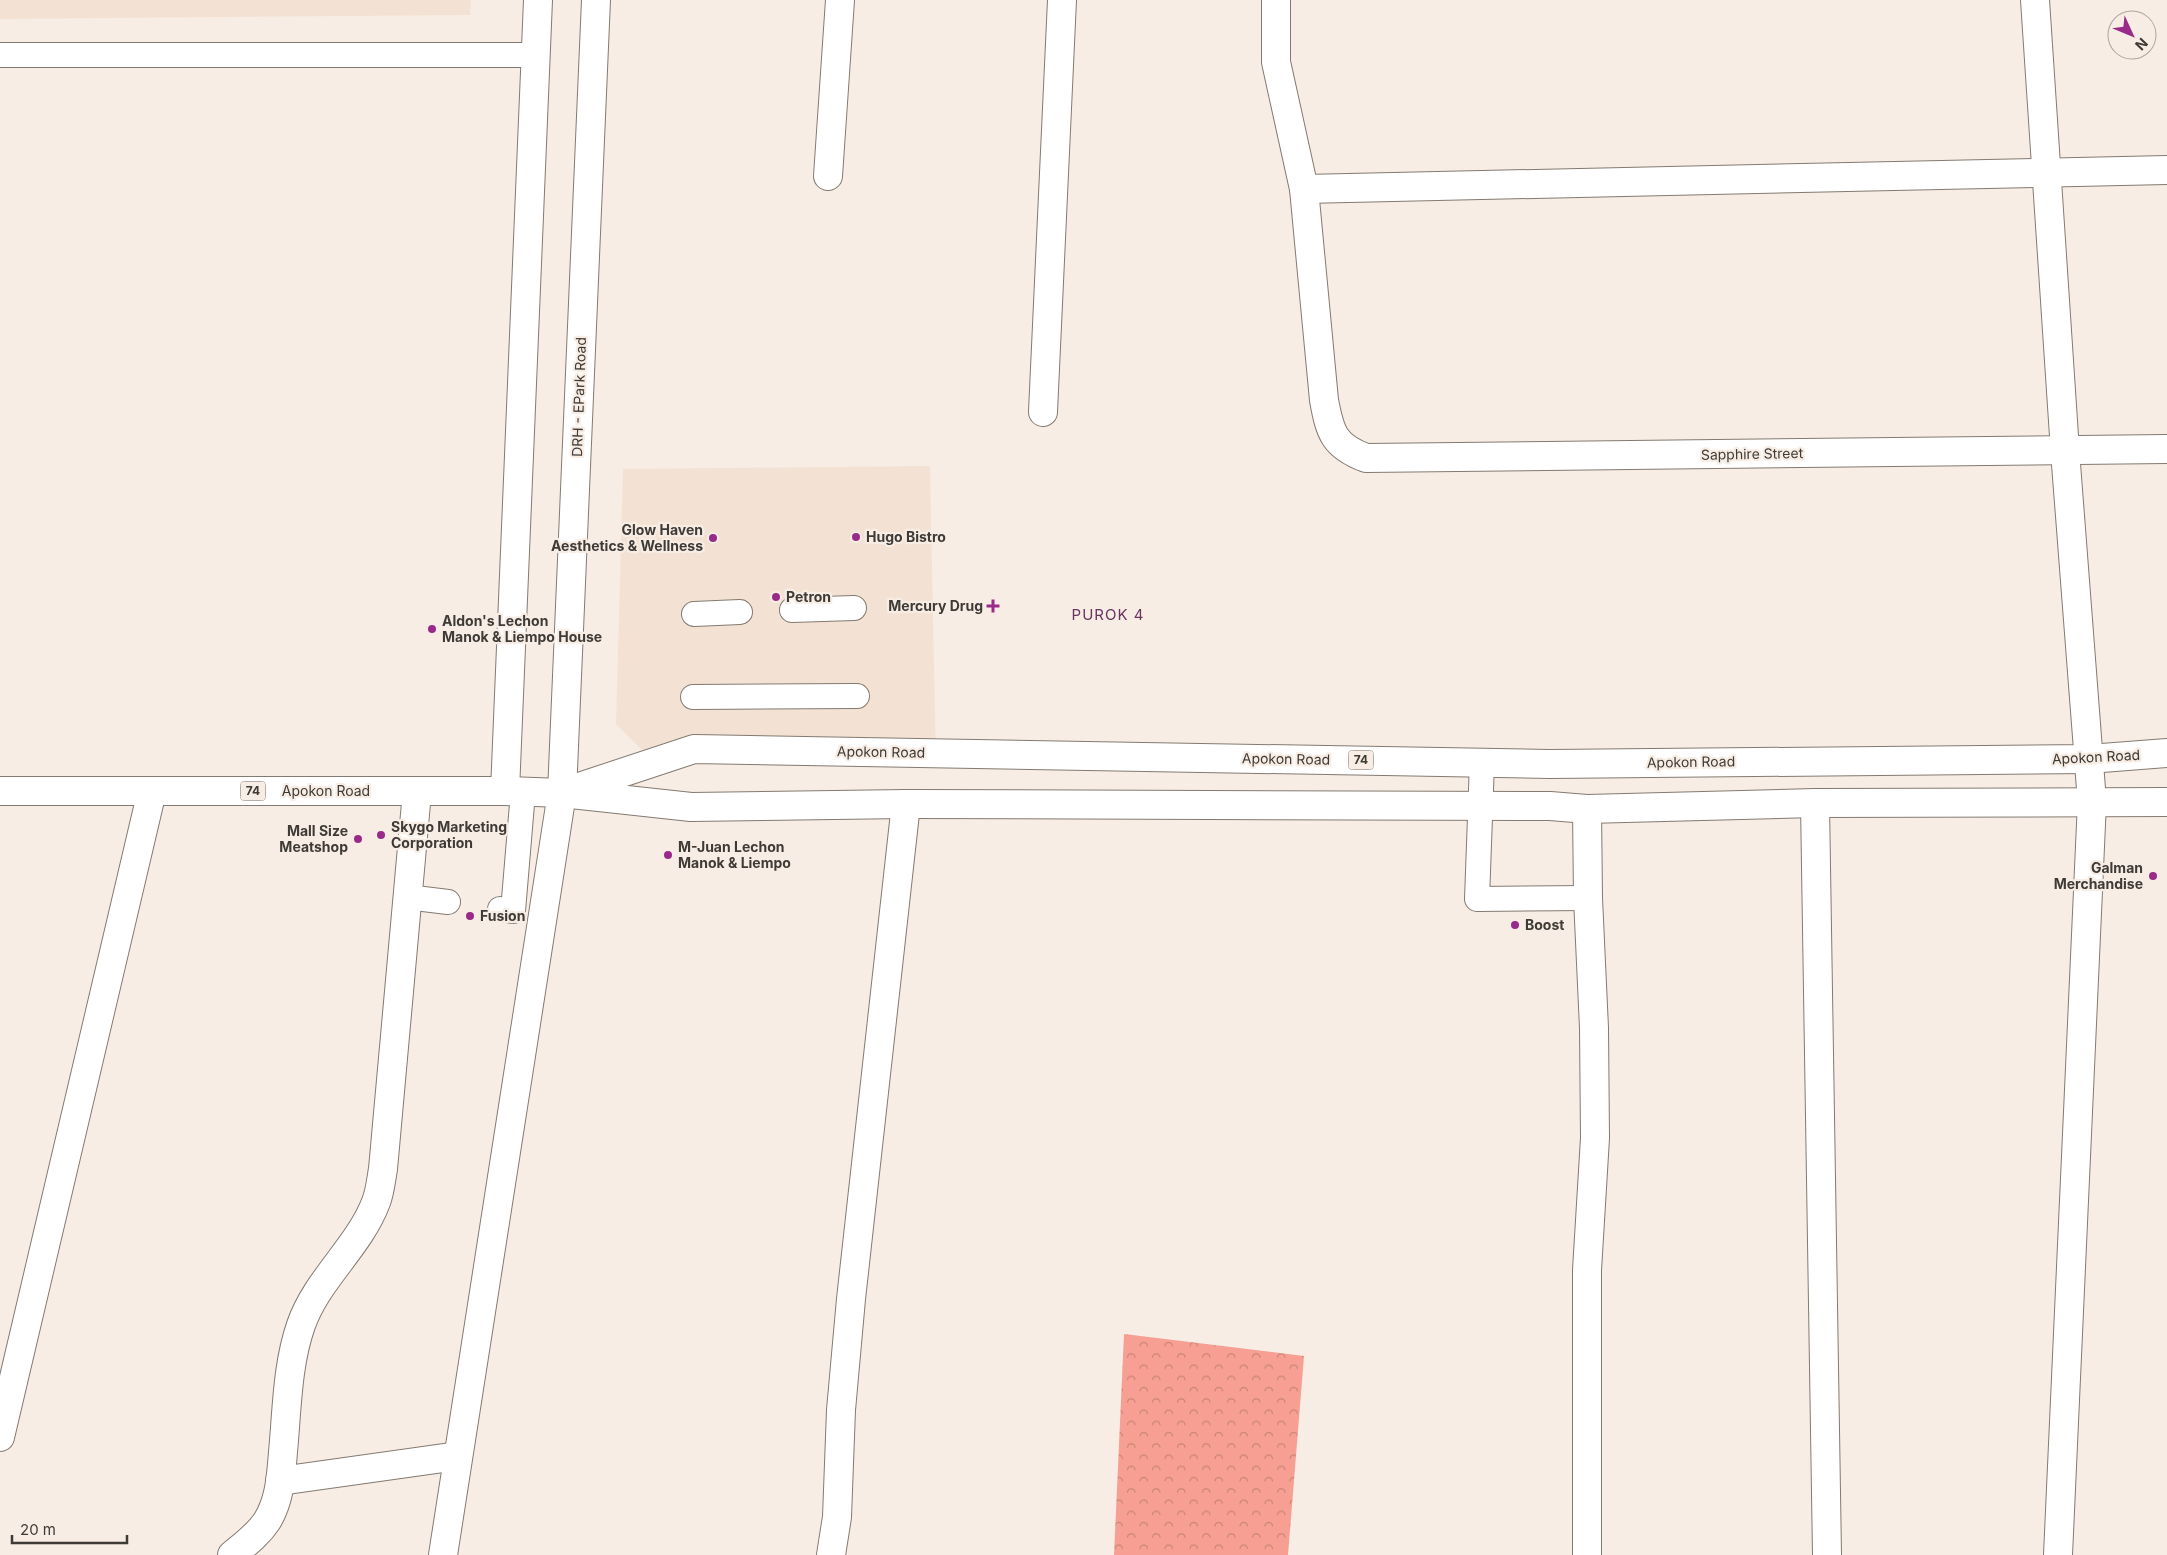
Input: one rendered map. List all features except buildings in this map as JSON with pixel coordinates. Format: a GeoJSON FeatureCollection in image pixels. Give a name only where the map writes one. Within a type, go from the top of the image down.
{"type":"FeatureCollection","features":[{"type":"Feature","properties":{"kind":"main road"},"geometry":{"type":"LineString","coordinates":[[514,792],[538,0]]}},
{"type":"Feature","properties":{"kind":"main road","name":"DRH - EPark Road"},"geometry":{"type":"LineString","coordinates":[[443,1555],[562,793],[596,0]]}},
{"type":"Feature","properties":{"kind":"main road"},"geometry":{"type":"LineString","coordinates":[[828,176],[840,0]]}},
{"type":"Feature","properties":{"kind":"main road"},"geometry":{"type":"LineString","coordinates":[[1043,412],[1062,0]]}},
{"type":"Feature","properties":{"kind":"main road"},"geometry":{"type":"LineString","coordinates":[[1276,0],[1276,62],[1304,189],[2167,170]]}},
{"type":"Feature","properties":{"kind":"main road"},"geometry":{"type":"LineString","coordinates":[[2035,0],[2065,450],[2092,802],[2058,1555]]}},
{"type":"Feature","properties":{"kind":"main road","name":"Sapphire Street"},"geometry":{"type":"LineString","coordinates":[[1304,189],[1324,400],[1331,433],[1340,444],[1353,453],[1366,458],[2167,449]]}},
{"type":"Feature","properties":{"kind":"main road","name":"Apokon Road"},"geometry":{"type":"LineString","coordinates":[[562,793],[694,749],[1550,764],[2089,758],[2167,753]]}},
{"type":"Feature","properties":{"kind":"main road","name":"Apokon Road"},"geometry":{"type":"LineString","coordinates":[[0,791],[562,793],[691,807],[906,804],[1480,805],[1587,808],[1815,803],[2167,802]]}},
{"type":"Feature","properties":{"kind":"main road"},"geometry":{"type":"LineString","coordinates":[[0,1437],[152,791]]}},
{"type":"Feature","properties":{"kind":"main road"},"geometry":{"type":"LineString","coordinates":[[232,1555],[251,1540],[266,1522],[276,1503],[280,1481],[292,1353],[301,1323],[313,1298],[363,1226],[376,1202],[383,1169],[417,792]]}},
{"type":"Feature","properties":{"kind":"main road"},"geometry":{"type":"LineString","coordinates":[[1815,803],[1827,1555]]}},
{"type":"Feature","properties":{"kind":"main road"},"geometry":{"type":"LineString","coordinates":[[831,1555],[837,1517],[841,1410],[851,1299],[906,804]]}},
{"type":"Feature","properties":{"kind":"main road"},"geometry":{"type":"LineString","coordinates":[[1587,808],[1588,898],[1594,1028],[1595,1138],[1587,1270],[1587,1555]]}},
{"type":"Feature","properties":{"kind":"main road"},"geometry":{"type":"LineString","coordinates":[[280,1481],[458,1456]]}},
{"type":"Feature","properties":{"kind":"lane"},"geometry":{"type":"LineString","coordinates":[[0,55],[535,54]]}},
{"type":"Feature","properties":{"kind":"lane"},"geometry":{"type":"LineString","coordinates":[[792,610],[854,608]]}},
{"type":"Feature","properties":{"kind":"lane"},"geometry":{"type":"LineString","coordinates":[[694,614],[740,612]]}},
{"type":"Feature","properties":{"kind":"lane"},"geometry":{"type":"LineString","coordinates":[[693,697],[857,696]]}},
{"type":"Feature","properties":{"kind":"lane"},"geometry":{"type":"LineString","coordinates":[[1482,762],[1477,899],[1588,898]]}},
{"type":"Feature","properties":{"kind":"lane"},"geometry":{"type":"LineString","coordinates":[[500,909],[513,911],[514,792]]}},
{"type":"Feature","properties":{"kind":"lane"},"geometry":{"type":"LineString","coordinates":[[407,897],[448,902]]}},
{"type":"Feature","properties":{"kind":"shaded area"},"geometry":{"type":"Polygon","coordinates":[[[0,0],[471,0],[470,15],[0,19],[0,0]]]}},
{"type":"Feature","properties":{"kind":"shaded area","name":"Petron"},"geometry":{"type":"Polygon","coordinates":[[[930,466],[936,761],[654,762],[616,724],[623,469],[930,466]]]}},
{"type":"Feature","properties":{"kind":"green space"},"geometry":{"type":"Polygon","coordinates":[[[1124,1334],[1304,1356],[1288,1555],[1114,1555],[1124,1334]]]}},
{"type":"Feature","properties":{"kind":"place","name":"Hugo Bistro"},"geometry":{"type":"Point","coordinates":[856,537]}},
{"type":"Feature","properties":{"kind":"place","name":"Glow Haven Aesthetics & Wellness"},"geometry":{"type":"Point","coordinates":[713,538]}},
{"type":"Feature","properties":{"kind":"place","name":"Petron"},"geometry":{"type":"Point","coordinates":[776,597]}},
{"type":"Feature","properties":{"kind":"place","name":"Mercury Drug"},"geometry":{"type":"Point","coordinates":[993,606]}},
{"type":"Feature","properties":{"kind":"place","name":"Aldon's Lechon Manok & Liempo House"},"geometry":{"type":"Point","coordinates":[432,629]}},
{"type":"Feature","properties":{"kind":"place","name":"Skygo Marketing Corporation"},"geometry":{"type":"Point","coordinates":[381,835]}},
{"type":"Feature","properties":{"kind":"place","name":"Mall Size Meatshop"},"geometry":{"type":"Point","coordinates":[358,839]}},
{"type":"Feature","properties":{"kind":"place","name":"M-Juan Lechon Manok & Liempo"},"geometry":{"type":"Point","coordinates":[668,855]}},
{"type":"Feature","properties":{"kind":"place","name":"Galman Merchandise"},"geometry":{"type":"Point","coordinates":[2153,876]}},
{"type":"Feature","properties":{"kind":"place","name":"Fusion"},"geometry":{"type":"Point","coordinates":[470,916]}},
{"type":"Feature","properties":{"kind":"place","name":"Boost"},"geometry":{"type":"Point","coordinates":[1515,925]}},
{"type":"Feature","properties":{"kind":"district","name":"PUROK 4"},"geometry":{"type":"Point","coordinates":[1108,615]}}]}
